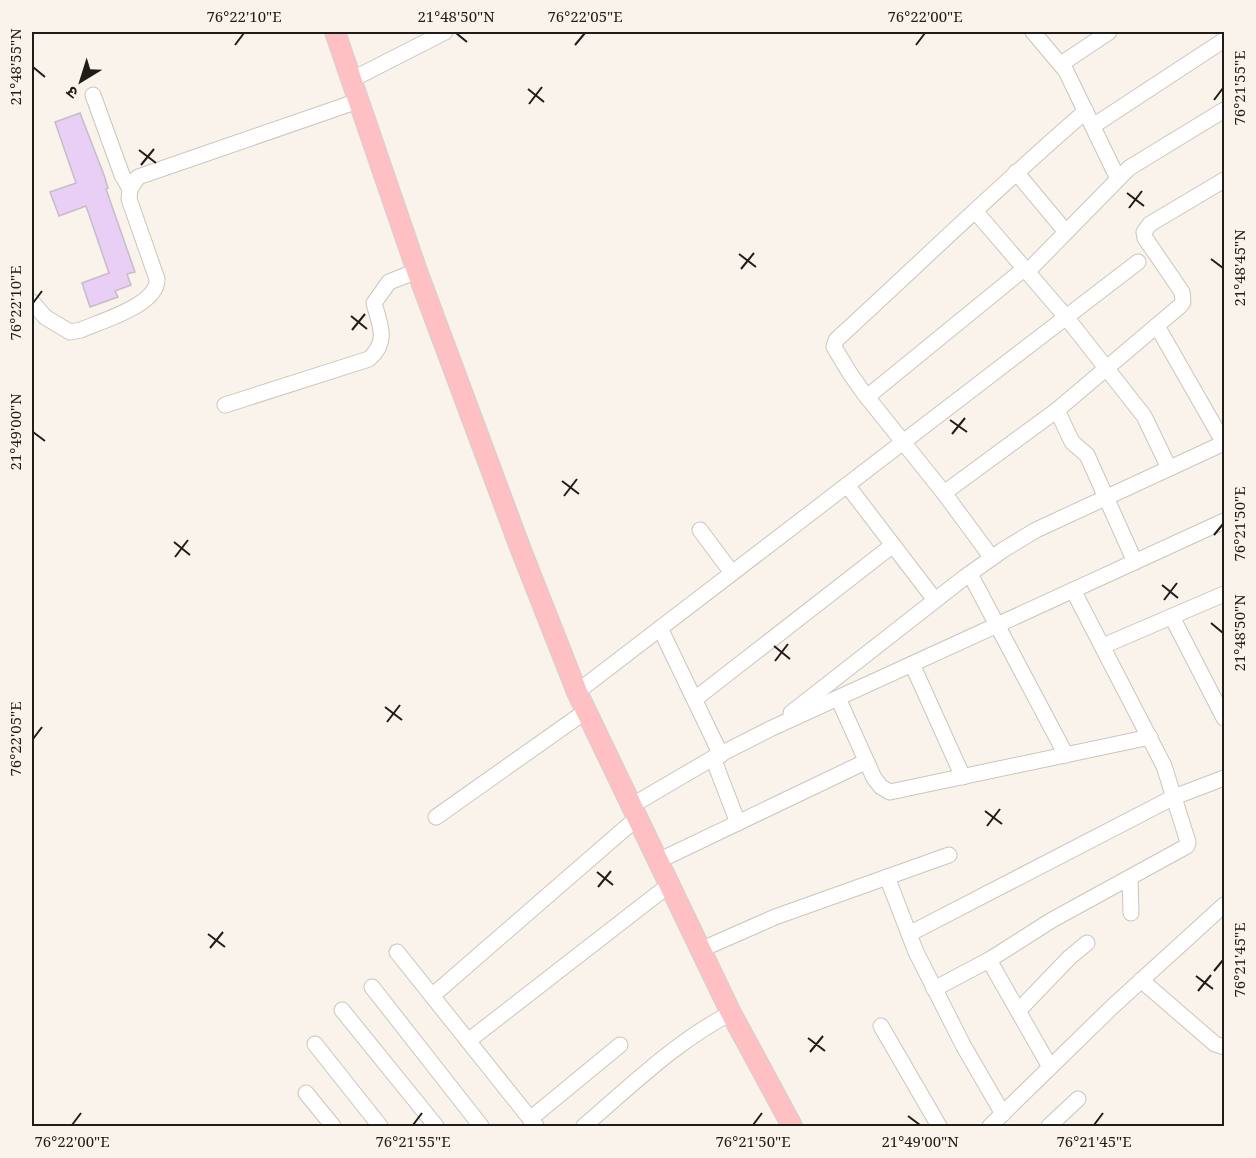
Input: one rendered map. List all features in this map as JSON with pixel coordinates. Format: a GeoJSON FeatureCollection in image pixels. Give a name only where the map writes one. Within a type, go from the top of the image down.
{"type":"FeatureCollection","features":[{"type":"Feature","properties":{"kind":"main road"},"geometry":{"type":"LineString","coordinates":[[334,32],[417,270],[521,550],[577,692],[730,1013],[792,1126]]}},
{"type":"Feature","properties":{"kind":"street"},"geometry":{"type":"LineString","coordinates":[[351,80],[445,32]]}},
{"type":"Feature","properties":{"kind":"street"},"geometry":{"type":"LineString","coordinates":[[1033,32],[1061,64],[1118,179]]}},
{"type":"Feature","properties":{"kind":"street"},"geometry":{"type":"LineString","coordinates":[[1061,64],[1109,32]]}},
{"type":"Feature","properties":{"kind":"street"},"geometry":{"type":"LineString","coordinates":[[1093,126],[1224,40]]}},
{"type":"Feature","properties":{"kind":"street"},"geometry":{"type":"LineString","coordinates":[[93,95],[122,175],[130,189]]}},
{"type":"Feature","properties":{"kind":"street"},"geometry":{"type":"LineString","coordinates":[[32,302],[45,317],[70,333],[144,302],[155,291],[157,279],[155,267],[129,199],[133,183],[144,174],[358,102]]}},
{"type":"Feature","properties":{"kind":"street"},"geometry":{"type":"LineString","coordinates":[[867,397],[1026,270],[1129,168],[1224,110]]}},
{"type":"Feature","properties":{"kind":"street"},"geometry":{"type":"LineString","coordinates":[[992,558],[944,493],[867,397],[834,347],[836,340],[1016,172],[1086,111]]}},
{"type":"Feature","properties":{"kind":"street"},"geometry":{"type":"LineString","coordinates":[[1016,172],[1066,232]]}},
{"type":"Feature","properties":{"kind":"street"},"geometry":{"type":"LineString","coordinates":[[944,493],[1057,410],[1180,306],[1183,296],[1145,238],[1144,232],[1146,227],[1224,180]]}},
{"type":"Feature","properties":{"kind":"street"},"geometry":{"type":"LineString","coordinates":[[975,212],[1066,317],[1144,416],[1169,468]]}},
{"type":"Feature","properties":{"kind":"street"},"geometry":{"type":"LineString","coordinates":[[577,692],[1138,262]]}},
{"type":"Feature","properties":{"kind":"street"},"geometry":{"type":"LineString","coordinates":[[225,405],[369,359],[378,351],[382,334],[374,303],[389,282],[417,270]]}},
{"type":"Feature","properties":{"kind":"street"},"geometry":{"type":"LineString","coordinates":[[770,729],[935,600],[992,558],[1036,530],[1224,443],[1157,326]]}},
{"type":"Feature","properties":{"kind":"street"},"geometry":{"type":"LineString","coordinates":[[1057,410],[1072,442],[1087,455],[1134,562]]}},
{"type":"Feature","properties":{"kind":"street"},"geometry":{"type":"LineString","coordinates":[[847,485],[935,600]]}},
{"type":"Feature","properties":{"kind":"street"},"geometry":{"type":"LineString","coordinates":[[432,996],[634,812],[717,757],[770,729],[1224,521]]}},
{"type":"Feature","properties":{"kind":"street"},"geometry":{"type":"LineString","coordinates":[[700,530],[732,573]]}},
{"type":"Feature","properties":{"kind":"street"},"geometry":{"type":"LineString","coordinates":[[694,699],[893,545]]}},
{"type":"Feature","properties":{"kind":"street"},"geometry":{"type":"LineString","coordinates":[[970,574],[1066,755]]}},
{"type":"Feature","properties":{"kind":"street"},"geometry":{"type":"LineString","coordinates":[[934,988],[989,960],[1052,920],[1187,846],[1188,842],[1164,766],[1073,590]]}},
{"type":"Feature","properties":{"kind":"street"},"geometry":{"type":"LineString","coordinates":[[1103,646],[1224,594]]}},
{"type":"Feature","properties":{"kind":"street"},"geometry":{"type":"LineString","coordinates":[[1172,617],[1224,717]]}},
{"type":"Feature","properties":{"kind":"street"},"geometry":{"type":"LineString","coordinates":[[660,628],[694,699],[717,757],[738,823]]}},
{"type":"Feature","properties":{"kind":"street"},"geometry":{"type":"LineString","coordinates":[[912,664],[963,777]]}},
{"type":"Feature","properties":{"kind":"street"},"geometry":{"type":"LineString","coordinates":[[838,698],[865,762],[881,787],[890,792],[1150,737]]}},
{"type":"Feature","properties":{"kind":"street"},"geometry":{"type":"LineString","coordinates":[[436,817],[586,711]]}},
{"type":"Feature","properties":{"kind":"street"},"geometry":{"type":"LineString","coordinates":[[658,861],[865,762]]}},
{"type":"Feature","properties":{"kind":"street"},"geometry":{"type":"LineString","coordinates":[[909,934],[1174,797],[1224,778]]}},
{"type":"Feature","properties":{"kind":"street"},"geometry":{"type":"LineString","coordinates":[[700,950],[775,917],[949,855]]}},
{"type":"Feature","properties":{"kind":"street"},"geometry":{"type":"LineString","coordinates":[[887,878],[934,988],[963,1045],[1003,1114]]}},
{"type":"Feature","properties":{"kind":"street"},"geometry":{"type":"LineString","coordinates":[[1130,878],[1131,913]]}},
{"type":"Feature","properties":{"kind":"street"},"geometry":{"type":"LineString","coordinates":[[468,1041],[669,885]]}},
{"type":"Feature","properties":{"kind":"street"},"geometry":{"type":"LineString","coordinates":[[990,1126],[1141,980],[1224,905]]}},
{"type":"Feature","properties":{"kind":"street"},"geometry":{"type":"LineString","coordinates":[[1018,1011],[1070,957],[1087,943]]}},
{"type":"Feature","properties":{"kind":"street"},"geometry":{"type":"LineString","coordinates":[[397,952],[533,1123],[620,1045]]}},
{"type":"Feature","properties":{"kind":"street"},"geometry":{"type":"LineString","coordinates":[[989,960],[1050,1067]]}},
{"type":"Feature","properties":{"kind":"street"},"geometry":{"type":"LineString","coordinates":[[1141,980],[1215,1044],[1224,1047]]}},
{"type":"Feature","properties":{"kind":"street"},"geometry":{"type":"LineString","coordinates":[[372,987],[482,1126]]}},
{"type":"Feature","properties":{"kind":"street"},"geometry":{"type":"LineString","coordinates":[[342,1010],[436,1126]]}},
{"type":"Feature","properties":{"kind":"street"},"geometry":{"type":"LineString","coordinates":[[584,1126],[683,1041],[730,1013]]}},
{"type":"Feature","properties":{"kind":"street"},"geometry":{"type":"LineString","coordinates":[[881,1026],[939,1126]]}},
{"type":"Feature","properties":{"kind":"street"},"geometry":{"type":"LineString","coordinates":[[315,1044],[380,1126]]}},
{"type":"Feature","properties":{"kind":"street"},"geometry":{"type":"LineString","coordinates":[[306,1093],[325,1124]]}},
{"type":"Feature","properties":{"kind":"street"},"geometry":{"type":"LineString","coordinates":[[1049,1126],[1078,1099]]}},
{"type":"Feature","properties":{"kind":"building"},"geometry":{"type":"Polygon","coordinates":[[[80,113],[104,175],[108,188],[106,189],[135,272],[127,274],[131,285],[115,291],[118,297],[90,307],[82,283],[109,273],[86,206],[59,216],[50,192],[76,183],[55,122],[80,113]]]}}]}
